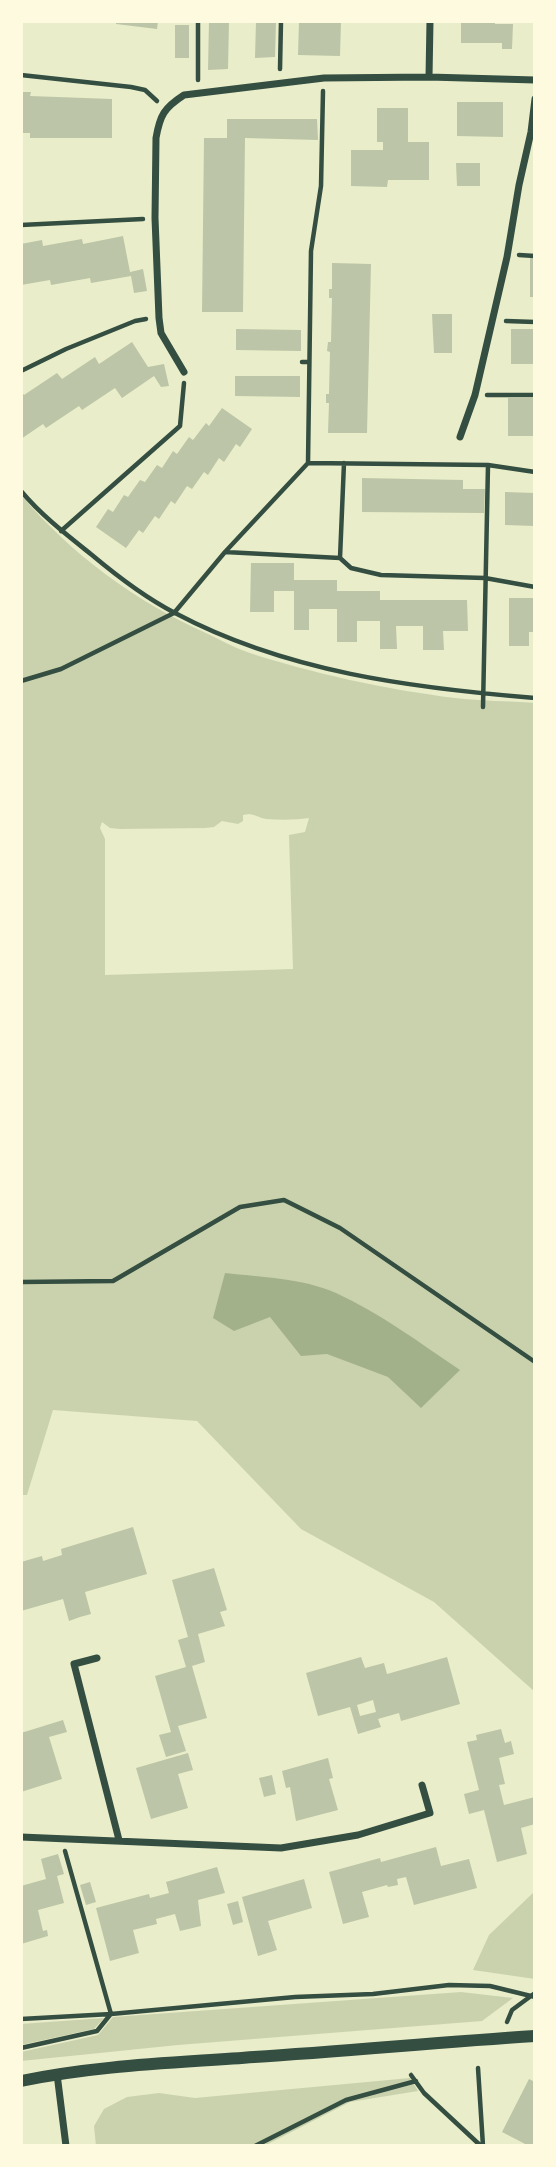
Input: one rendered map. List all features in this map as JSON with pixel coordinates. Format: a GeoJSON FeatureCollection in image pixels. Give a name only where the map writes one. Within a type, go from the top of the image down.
{"type":"FeatureCollection","features":[{"type":"Feature","properties":{"kind":"street"},"geometry":{"type":"LineString","coordinates":[[429,77],[430,21]]}},
{"type":"Feature","properties":{"kind":"street"},"geometry":{"type":"LineString","coordinates":[[184,372],[161,333],[159,318],[155,218],[156,138],[165,108],[184,95],[324,78],[535,80]]}},
{"type":"Feature","properties":{"kind":"street"},"geometry":{"type":"LineString","coordinates":[[460,437],[475,394],[507,257],[535,99]]}},
{"type":"Feature","properties":{"kind":"street"},"geometry":{"type":"LineString","coordinates":[[97,1658],[74,1664],[119,1840]]}},
{"type":"Feature","properties":{"kind":"street"},"geometry":{"type":"LineString","coordinates":[[21,1837],[281,1848],[358,1835],[430,1813],[422,1786]]}},
{"type":"Feature","properties":{"kind":"street"},"geometry":{"type":"LineString","coordinates":[[21,2081],[146,2063],[535,2036]]}},
{"type":"Feature","properties":{"kind":"street"},"geometry":{"type":"LineString","coordinates":[[57,2074],[66,2146]]}},
{"type":"Feature","properties":{"kind":"path"},"geometry":{"type":"LineString","coordinates":[[198,21],[199,93]]}},
{"type":"Feature","properties":{"kind":"path"},"geometry":{"type":"LineString","coordinates":[[281,21],[281,82]]}},
{"type":"Feature","properties":{"kind":"path"},"geometry":{"type":"LineString","coordinates":[[21,75],[145,90],[165,108]]}},
{"type":"Feature","properties":{"kind":"path"},"geometry":{"type":"LineString","coordinates":[[21,681],[61,669],[174,613],[225,552],[308,463],[311,251],[321,186],[324,78]]}},
{"type":"Feature","properties":{"kind":"path"},"geometry":{"type":"LineString","coordinates":[[21,225],[155,218]]}},
{"type":"Feature","properties":{"kind":"path"},"geometry":{"type":"LineString","coordinates":[[21,371],[135,320],[159,318]]}},
{"type":"Feature","properties":{"kind":"path"},"geometry":{"type":"LineString","coordinates":[[504,321],[535,322]]}},
{"type":"Feature","properties":{"kind":"path"},"geometry":{"type":"LineString","coordinates":[[302,362],[309,362]]}},
{"type":"Feature","properties":{"kind":"path"},"geometry":{"type":"LineString","coordinates":[[61,531],[180,426],[184,372]]}},
{"type":"Feature","properties":{"kind":"path"},"geometry":{"type":"LineString","coordinates":[[493,395],[535,395]]}},
{"type":"Feature","properties":{"kind":"path"},"geometry":{"type":"LineString","coordinates":[[308,463],[488,465],[535,472]]}},
{"type":"Feature","properties":{"kind":"path"},"geometry":{"type":"LineString","coordinates":[[340,558],[344,463]]}},
{"type":"Feature","properties":{"kind":"path"},"geometry":{"type":"LineString","coordinates":[[483,707],[488,465]]}},
{"type":"Feature","properties":{"kind":"path"},"geometry":{"type":"LineString","coordinates":[[21,491],[61,531],[174,613],[248,646],[320,668],[391,682],[535,698]]}},
{"type":"Feature","properties":{"kind":"path"},"geometry":{"type":"LineString","coordinates":[[225,552],[340,558],[351,568],[381,575],[485,578],[535,587]]}},
{"type":"Feature","properties":{"kind":"path"},"geometry":{"type":"LineString","coordinates":[[21,1282],[113,1281],[240,1207],[284,1200],[340,1228],[535,1362]]}},
{"type":"Feature","properties":{"kind":"path"},"geometry":{"type":"LineString","coordinates":[[62,1840],[111,2014]]}},
{"type":"Feature","properties":{"kind":"path"},"geometry":{"type":"LineString","coordinates":[[21,2019],[111,2014],[295,1997],[373,1994],[449,1986],[490,1986],[528,1997]]}},
{"type":"Feature","properties":{"kind":"path"},"geometry":{"type":"LineString","coordinates":[[498,2038],[512,2010],[528,1997],[535,1995]]}},
{"type":"Feature","properties":{"kind":"path"},"geometry":{"type":"LineString","coordinates":[[21,2048],[97,2031],[111,2014]]}},
{"type":"Feature","properties":{"kind":"path"},"geometry":{"type":"LineString","coordinates":[[478,2068],[482,2146]]}},
{"type":"Feature","properties":{"kind":"path"},"geometry":{"type":"LineString","coordinates":[[411,2075],[424,2093],[482,2146]]}},
{"type":"Feature","properties":{"kind":"path"},"geometry":{"type":"LineString","coordinates":[[255,2146],[346,2100],[416,2081]]}},
{"type":"Feature","properties":{"kind":"shaded area"},"geometry":{"type":"Polygon","coordinates":[[[21,495],[62,538],[131,592],[181,621],[242,650],[323,674],[404,690],[465,699],[535,703],[535,1692],[434,1602],[301,1529],[197,1421],[53,1410],[27,1495],[21,1495],[21,495]],[[243,815],[243,821],[238,824],[222,821],[214,827],[205,828],[120,829],[110,828],[102,822],[100,828],[105,839],[105,975],[293,969],[289,835],[305,832],[309,818],[266,819],[243,815]]]}},
{"type":"Feature","properties":{"kind":"shaded area"},"geometry":{"type":"Polygon","coordinates":[[[225,1273],[295,1281],[336,1293],[384,1319],[460,1370],[421,1408],[388,1377],[327,1354],[301,1356],[270,1317],[234,1331],[213,1318],[225,1273]]]}},
{"type":"Feature","properties":{"kind":"shaded area"},"geometry":{"type":"Polygon","coordinates":[[[535,1891],[535,1979],[473,1970],[489,1935],[535,1891]]]}},
{"type":"Feature","properties":{"kind":"shaded area"},"geometry":{"type":"Polygon","coordinates":[[[461,1992],[513,1998],[482,2021],[178,2045],[21,2061],[21,2052],[98,2035],[113,2017],[461,1992]]]}},
{"type":"Feature","properties":{"kind":"shaded area"},"geometry":{"type":"Polygon","coordinates":[[[104,2018],[94,2029],[21,2045],[21,2024],[104,2018]]]}},
{"type":"Feature","properties":{"kind":"shaded area"},"geometry":{"type":"Polygon","coordinates":[[[410,2078],[418,2091],[350,2102],[264,2146],[96,2146],[94,2126],[104,2109],[127,2097],[159,2093],[195,2098],[410,2078]]]}},
{"type":"Feature","properties":{"kind":"building"},"geometry":{"type":"Polygon","coordinates":[[[116,21],[158,21],[157,29],[116,24],[116,21]]]}},
{"type":"Feature","properties":{"kind":"building"},"geometry":{"type":"Polygon","coordinates":[[[209,21],[229,21],[228,69],[208,70],[209,21]]]}},
{"type":"Feature","properties":{"kind":"building"},"geometry":{"type":"Polygon","coordinates":[[[256,21],[276,21],[275,57],[255,58],[256,21]]]}},
{"type":"Feature","properties":{"kind":"building"},"geometry":{"type":"Polygon","coordinates":[[[299,21],[341,21],[340,56],[298,55],[299,21]]]}},
{"type":"Feature","properties":{"kind":"building"},"geometry":{"type":"Polygon","coordinates":[[[461,21],[513,24],[512,49],[502,49],[502,43],[461,43],[461,21]]]}},
{"type":"Feature","properties":{"kind":"building"},"geometry":{"type":"Polygon","coordinates":[[[175,25],[189,25],[189,58],[175,58],[175,25]]]}},
{"type":"Feature","properties":{"kind":"building"},"geometry":{"type":"Polygon","coordinates":[[[21,92],[31,92],[30,96],[112,99],[112,138],[30,138],[30,133],[21,133],[21,92]]]}},
{"type":"Feature","properties":{"kind":"building"},"geometry":{"type":"Polygon","coordinates":[[[457,102],[503,102],[503,137],[457,136],[457,102]]]}},
{"type":"Feature","properties":{"kind":"building"},"geometry":{"type":"Polygon","coordinates":[[[377,108],[408,108],[408,142],[429,142],[429,180],[388,180],[387,187],[351,186],[351,150],[383,150],[383,142],[377,142],[377,108]]]}},
{"type":"Feature","properties":{"kind":"building"},"geometry":{"type":"Polygon","coordinates":[[[227,119],[317,119],[318,140],[245,138],[243,312],[202,312],[204,138],[227,138],[227,119]]]}},
{"type":"Feature","properties":{"kind":"building"},"geometry":{"type":"Polygon","coordinates":[[[456,163],[480,163],[480,186],[457,186],[456,163]]]}},
{"type":"Feature","properties":{"kind":"building"},"geometry":{"type":"Polygon","coordinates":[[[123,236],[130,272],[143,269],[147,291],[134,293],[131,276],[91,283],[90,278],[51,285],[50,280],[21,285],[21,244],[42,240],[43,246],[82,239],[83,244],[123,236]]]}},
{"type":"Feature","properties":{"kind":"building"},"geometry":{"type":"Polygon","coordinates":[[[530,258],[535,258],[535,297],[530,297],[530,258]]]}},
{"type":"Feature","properties":{"kind":"building"},"geometry":{"type":"Polygon","coordinates":[[[332,263],[371,264],[367,433],[328,433],[329,403],[326,403],[326,394],[329,394],[330,352],[327,351],[328,342],[331,342],[332,298],[329,298],[329,289],[332,289],[332,263]]]}},
{"type":"Feature","properties":{"kind":"building"},"geometry":{"type":"Polygon","coordinates":[[[432,314],[452,314],[452,353],[434,353],[432,314]]]}},
{"type":"Feature","properties":{"kind":"building"},"geometry":{"type":"Polygon","coordinates":[[[236,329],[301,330],[301,351],[236,350],[236,329]]]}},
{"type":"Feature","properties":{"kind":"building"},"geometry":{"type":"Polygon","coordinates":[[[511,329],[535,329],[535,364],[511,364],[511,329]]]}},
{"type":"Feature","properties":{"kind":"building"},"geometry":{"type":"Polygon","coordinates":[[[132,342],[148,367],[164,364],[169,386],[161,387],[154,376],[122,398],[115,388],[82,410],[79,406],[46,428],[43,424],[21,439],[21,391],[24,395],[57,373],[62,379],[95,357],[99,364],[132,342]]]}},
{"type":"Feature","properties":{"kind":"building"},"geometry":{"type":"Polygon","coordinates":[[[235,376],[300,376],[300,397],[235,396],[235,376]]]}},
{"type":"Feature","properties":{"kind":"building"},"geometry":{"type":"Polygon","coordinates":[[[508,398],[535,398],[535,436],[508,436],[508,398]]]}},
{"type":"Feature","properties":{"kind":"building"},"geometry":{"type":"Polygon","coordinates":[[[222,408],[252,429],[240,447],[236,444],[224,462],[219,458],[208,475],[204,472],[192,489],[187,486],[175,504],[171,501],[159,519],[155,516],[143,533],[139,530],[126,548],[96,527],[108,509],[113,512],[124,495],[128,497],[140,480],[145,482],[157,465],[162,468],[173,451],[177,454],[189,437],[193,440],[206,423],[209,426],[222,408]]]}},
{"type":"Feature","properties":{"kind":"building"},"geometry":{"type":"Polygon","coordinates":[[[362,478],[463,480],[463,489],[485,489],[484,513],[362,512],[362,478]]]}},
{"type":"Feature","properties":{"kind":"building"},"geometry":{"type":"Polygon","coordinates":[[[505,492],[535,493],[535,526],[505,525],[505,492]]]}},
{"type":"Feature","properties":{"kind":"building"},"geometry":{"type":"Polygon","coordinates":[[[251,563],[294,563],[294,580],[337,580],[337,591],[380,591],[380,600],[467,600],[468,631],[443,631],[444,650],[423,650],[423,626],[396,626],[397,649],[380,649],[380,621],[357,621],[357,642],[337,642],[337,609],[309,609],[309,630],[294,630],[294,591],[274,591],[274,612],[250,612],[251,563]]]}},
{"type":"Feature","properties":{"kind":"building"},"geometry":{"type":"Polygon","coordinates":[[[509,598],[535,598],[535,632],[529,632],[529,646],[509,646],[509,598]]]}},
{"type":"Feature","properties":{"kind":"building"},"geometry":{"type":"Polygon","coordinates":[[[133,1527],[147,1574],[85,1592],[91,1614],[69,1621],[63,1599],[21,1611],[21,1562],[42,1556],[43,1561],[62,1555],[61,1549],[133,1527]]]}},
{"type":"Feature","properties":{"kind":"building"},"geometry":{"type":"Polygon","coordinates":[[[214,1568],[227,1610],[220,1612],[225,1626],[198,1634],[205,1662],[192,1666],[207,1718],[178,1726],[186,1751],[166,1757],[159,1735],[171,1732],[155,1676],[186,1667],[178,1640],[188,1637],[172,1580],[214,1568]]]}},
{"type":"Feature","properties":{"kind":"building"},"geometry":{"type":"Polygon","coordinates":[[[361,1657],[365,1668],[384,1663],[387,1674],[447,1657],[460,1704],[401,1721],[399,1713],[378,1719],[381,1727],[358,1734],[350,1707],[318,1716],[306,1673],[361,1657]],[[373,1700],[357,1705],[360,1716],[376,1712],[373,1700]]]}},
{"type":"Feature","properties":{"kind":"building"},"geometry":{"type":"Polygon","coordinates":[[[63,1720],[67,1732],[49,1737],[62,1779],[21,1792],[21,1733],[63,1720]]]}},
{"type":"Feature","properties":{"kind":"building"},"geometry":{"type":"Polygon","coordinates":[[[501,1729],[505,1743],[511,1741],[514,1754],[499,1758],[505,1784],[499,1785],[504,1805],[535,1797],[535,1824],[521,1828],[527,1854],[497,1862],[484,1810],[469,1814],[464,1794],[479,1790],[467,1742],[477,1740],[476,1735],[501,1729]]]}},
{"type":"Feature","properties":{"kind":"building"},"geometry":{"type":"Polygon","coordinates":[[[188,1753],[193,1770],[178,1774],[188,1808],[151,1819],[136,1768],[188,1753]]]}},
{"type":"Feature","properties":{"kind":"building"},"geometry":{"type":"Polygon","coordinates":[[[328,1758],[333,1778],[329,1779],[338,1810],[296,1821],[290,1787],[286,1788],[282,1771],[328,1758]]]}},
{"type":"Feature","properties":{"kind":"building"},"geometry":{"type":"Polygon","coordinates":[[[272,1775],[276,1794],[264,1797],[259,1778],[272,1775]]]}},
{"type":"Feature","properties":{"kind":"building"},"geometry":{"type":"Polygon","coordinates":[[[436,1847],[441,1866],[469,1859],[477,1888],[414,1905],[406,1877],[397,1879],[398,1885],[362,1892],[369,1917],[343,1924],[329,1872],[436,1847]]]}},
{"type":"Feature","properties":{"kind":"building"},"geometry":{"type":"Polygon","coordinates":[[[58,1854],[64,1874],[57,1876],[64,1903],[38,1910],[43,1931],[47,1930],[48,1936],[21,1944],[21,1886],[46,1879],[41,1859],[58,1854]]]}},
{"type":"Feature","properties":{"kind":"building"},"geometry":{"type":"Polygon","coordinates":[[[217,1867],[225,1893],[198,1900],[201,1926],[180,1931],[175,1914],[156,1919],[157,1924],[133,1930],[139,1953],[110,1961],[96,1908],[149,1894],[150,1898],[169,1893],[166,1882],[217,1867]]]}},
{"type":"Feature","properties":{"kind":"building"},"geometry":{"type":"Polygon","coordinates":[[[304,1879],[312,1908],[268,1921],[277,1950],[258,1956],[242,1897],[304,1879]]]}},
{"type":"Feature","properties":{"kind":"building"},"geometry":{"type":"Polygon","coordinates":[[[90,1882],[96,1902],[86,1905],[80,1885],[90,1882]]]}},
{"type":"Feature","properties":{"kind":"building"},"geometry":{"type":"Polygon","coordinates":[[[238,1901],[243,1922],[233,1925],[227,1904],[238,1901]]]}},
{"type":"Feature","properties":{"kind":"building"},"geometry":{"type":"Polygon","coordinates":[[[529,2079],[535,2082],[535,2146],[529,2146],[502,2132],[529,2079]]]}}]}
